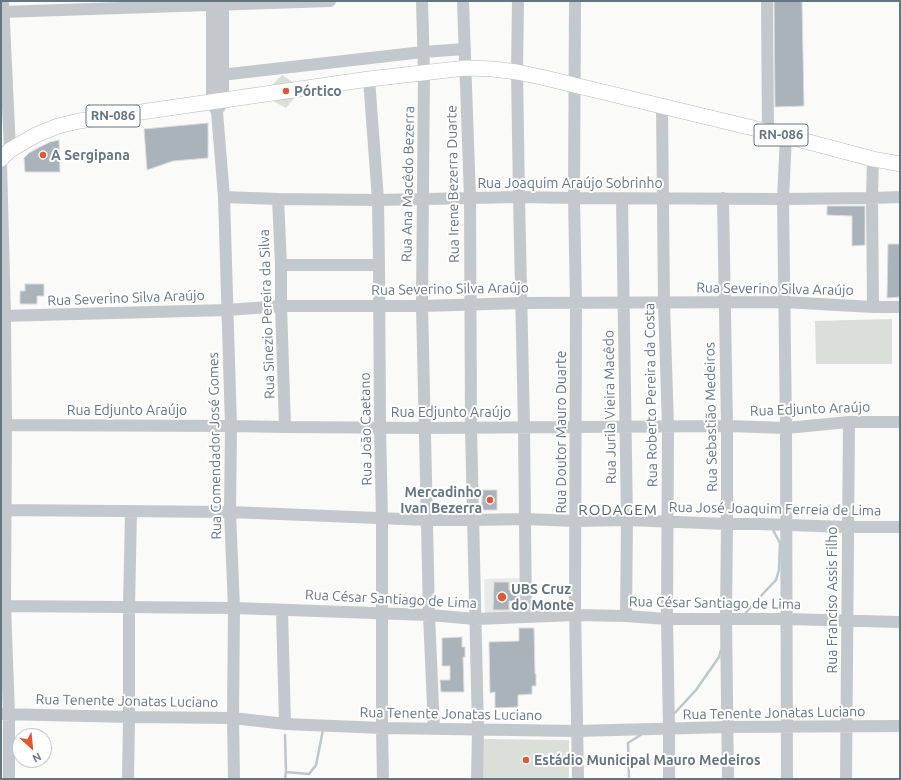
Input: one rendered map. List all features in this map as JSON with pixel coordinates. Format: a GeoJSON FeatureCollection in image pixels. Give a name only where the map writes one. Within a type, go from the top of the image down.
{"type":"FeatureCollection","features":[{"type":"Feature","properties":{"kind":"main road","name":"RN-086"},"geometry":{"type":"LineString","coordinates":[[6,154],[36,135],[58,126],[79,121],[218,105],[369,79],[466,68],[517,72],[786,136],[873,159],[900,164]]}},
{"type":"Feature","properties":{"kind":"street"},"geometry":{"type":"LineString","coordinates":[[6,154],[2,8],[330,1]]}},
{"type":"Feature","properties":{"kind":"street","name":"Rua Ana Macêdo Bezerra"},"geometry":{"type":"LineString","coordinates":[[422,1],[424,72],[422,306],[428,615],[434,729]]}},
{"type":"Feature","properties":{"kind":"street","name":"Rua Irene Bezerra Duarte"},"geometry":{"type":"LineString","coordinates":[[463,1],[470,198],[471,428],[478,730],[477,779]]}},
{"type":"Feature","properties":{"kind":"street"},"geometry":{"type":"LineString","coordinates":[[518,1],[517,72],[526,519],[526,616]]}},
{"type":"Feature","properties":{"kind":"street","name":"Rua Doutor Mauro Duarte"},"geometry":{"type":"LineString","coordinates":[[575,1],[575,615],[578,779]]}},
{"type":"Feature","properties":{"kind":"street"},"geometry":{"type":"LineString","coordinates":[[766,1],[768,132]]}},
{"type":"Feature","properties":{"kind":"street","name":"Rua Comendador José Gomes"},"geometry":{"type":"LineString","coordinates":[[218,3],[217,75],[224,197],[231,426],[230,512],[234,608],[234,779]]}},
{"type":"Feature","properties":{"kind":"street"},"geometry":{"type":"LineString","coordinates":[[217,75],[423,52],[465,49]]}},
{"type":"Feature","properties":{"kind":"street","name":"Rua João Caetano"},"geometry":{"type":"LineString","coordinates":[[369,79],[378,200],[382,518],[383,779]]}},
{"type":"Feature","properties":{"kind":"street","name":"Rua Roberto Pereira da Costa"},"geometry":{"type":"LineString","coordinates":[[662,107],[664,302],[668,426],[667,619],[669,779]]}},
{"type":"Feature","properties":{"kind":"street"},"geometry":{"type":"LineString","coordinates":[[786,136],[783,199],[786,428],[787,779]]}},
{"type":"Feature","properties":{"kind":"street"},"geometry":{"type":"LineString","coordinates":[[873,159],[873,307]]}},
{"type":"Feature","properties":{"kind":"street"},"geometry":{"type":"LineString","coordinates":[[1,163],[4,425],[3,606],[5,714],[9,779]]}},
{"type":"Feature","properties":{"kind":"street","name":"Rua Joaquim Araújo Sobrinho"},"geometry":{"type":"LineString","coordinates":[[224,197],[378,200],[519,197],[783,199],[900,197]]}},
{"type":"Feature","properties":{"kind":"street","name":"Rua Jurila Vieira Macêdo"},"geometry":{"type":"LineString","coordinates":[[622,198],[627,520],[626,616]]}},
{"type":"Feature","properties":{"kind":"street","name":"Rua Sebastião Medeiros"},"geometry":{"type":"LineString","coordinates":[[723,198],[727,426],[726,619],[728,779]]}},
{"type":"Feature","properties":{"kind":"street","name":"Rua Sinezio Pereira da Silva"},"geometry":{"type":"LineString","coordinates":[[278,199],[285,427]]}},
{"type":"Feature","properties":{"kind":"street"},"geometry":{"type":"LineString","coordinates":[[281,265],[379,265]]}},
{"type":"Feature","properties":{"kind":"street","name":"Rua Severino Silva Araújo"},"geometry":{"type":"LineString","coordinates":[[3,316],[227,310],[281,306],[422,306],[521,303],[784,302],[900,307]]}},
{"type":"Feature","properties":{"kind":"street","name":"Rua Edjunto Araújo"},"geometry":{"type":"LineString","coordinates":[[4,425],[380,428],[727,426],[786,428],[849,422],[900,422]]}},
{"type":"Feature","properties":{"kind":"street","name":"Rua Franciso Assis Filho"},"geometry":{"type":"LineString","coordinates":[[846,779],[849,422]]}},
{"type":"Feature","properties":{"kind":"street","name":"Rua José Joaquim Ferreia de Lima"},"geometry":{"type":"LineString","coordinates":[[3,510],[230,512],[427,520],[627,520],[727,524],[900,527]]}},
{"type":"Feature","properties":{"kind":"street"},"geometry":{"type":"LineString","coordinates":[[128,779],[130,717],[129,608],[131,511]]}},
{"type":"Feature","properties":{"kind":"street","name":"Rua César Santiago de Lima"},"geometry":{"type":"LineString","coordinates":[[3,606],[234,608],[428,615],[476,619],[575,615],[626,616],[667,619],[786,619],[900,622]]}},
{"type":"Feature","properties":{"kind":"street"},"geometry":{"type":"LineString","coordinates":[[282,610],[285,724]]}},
{"type":"Feature","properties":{"kind":"street","name":"Rua Tenente Jonatas Luciano"},"geometry":{"type":"LineString","coordinates":[[5,714],[233,718],[285,724],[478,730],[577,731],[728,727],[900,726]]}},
{"type":"Feature","properties":{"kind":"shaded area"},"geometry":{"type":"Polygon","coordinates":[[[282,75],[296,84],[296,96],[286,108],[271,100],[270,87],[282,75]]]}},
{"type":"Feature","properties":{"kind":"shaded area"},"geometry":{"type":"Polygon","coordinates":[[[892,319],[892,364],[816,364],[815,321],[892,319]]]}},
{"type":"Feature","properties":{"kind":"shaded area","name":"UBS Cruz do Monte"},"geometry":{"type":"Polygon","coordinates":[[[520,578],[521,615],[485,615],[484,579],[520,578]]]}},
{"type":"Feature","properties":{"kind":"shaded area","name":"Estádio Municipal Mauro Medeiros"},"geometry":{"type":"Polygon","coordinates":[[[482,739],[569,740],[569,779],[483,779],[482,739]]]}},
{"type":"Feature","properties":{"kind":"building"},"geometry":{"type":"Polygon","coordinates":[[[774,1],[802,1],[804,106],[775,107],[774,1]]]}},
{"type":"Feature","properties":{"kind":"building"},"geometry":{"type":"Polygon","coordinates":[[[208,123],[208,158],[173,161],[147,170],[144,129],[208,123]]]}},
{"type":"Feature","properties":{"kind":"building","name":"A Sergipana"},"geometry":{"type":"Polygon","coordinates":[[[59,140],[60,172],[25,172],[24,158],[29,153],[50,142],[59,140]]]}},
{"type":"Feature","properties":{"kind":"building"},"geometry":{"type":"Polygon","coordinates":[[[827,206],[865,206],[865,245],[852,246],[852,216],[827,215],[827,206]]]}},
{"type":"Feature","properties":{"kind":"building"},"geometry":{"type":"Polygon","coordinates":[[[888,244],[900,244],[900,297],[887,298],[888,244]]]}},
{"type":"Feature","properties":{"kind":"building"},"geometry":{"type":"Polygon","coordinates":[[[25,284],[44,284],[44,296],[37,296],[37,304],[20,304],[20,291],[25,291],[25,284]]]}},
{"type":"Feature","properties":{"kind":"building","name":"Mercadinho Ivan Bezerra"},"geometry":{"type":"Polygon","coordinates":[[[482,490],[497,490],[497,510],[482,510],[482,490]]]}},
{"type":"Feature","properties":{"kind":"building"},"geometry":{"type":"Polygon","coordinates":[[[494,582],[509,582],[509,590],[518,590],[517,601],[509,601],[509,610],[493,610],[494,582]]]}},
{"type":"Feature","properties":{"kind":"building"},"geometry":{"type":"Polygon","coordinates":[[[519,628],[534,628],[536,686],[532,686],[532,694],[518,695],[518,707],[495,708],[495,692],[490,693],[489,642],[519,641],[519,628]]]}},
{"type":"Feature","properties":{"kind":"building"},"geometry":{"type":"Polygon","coordinates":[[[462,637],[462,647],[465,647],[465,657],[463,657],[464,692],[441,692],[440,680],[450,680],[450,666],[442,666],[442,638],[462,637]]]}},
{"type":"Feature","properties":{"kind":"waterway"},"geometry":{"type":"LineString","coordinates":[[744,615],[776,580],[779,570],[780,543],[772,528]]}},
{"type":"Feature","properties":{"kind":"waterway"},"geometry":{"type":"LineString","coordinates":[[673,715],[696,690],[719,657],[721,650]]}},
{"type":"Feature","properties":{"kind":"waterway"},"geometry":{"type":"LineString","coordinates":[[285,779],[286,772],[309,774],[316,765],[323,730]]}},
{"type":"Feature","properties":{"kind":"waterway"},"geometry":{"type":"LineString","coordinates":[[629,779],[628,743],[642,734]]}},
{"type":"Feature","properties":{"kind":"waterway"},"geometry":{"type":"LineString","coordinates":[[285,735],[286,772]]}},
{"type":"Feature","properties":{"kind":"place","name":"Pórtico"},"geometry":{"type":"Point","coordinates":[286,91]}},
{"type":"Feature","properties":{"kind":"place","name":"A Sergipana"},"geometry":{"type":"Point","coordinates":[43,155]}},
{"type":"Feature","properties":{"kind":"place","name":"Mercadinho Ivan Bezerra"},"geometry":{"type":"Point","coordinates":[490,500]}},
{"type":"Feature","properties":{"kind":"place","name":"UBS Cruz do Monte"},"geometry":{"type":"Point","coordinates":[502,597]}},
{"type":"Feature","properties":{"kind":"place","name":"Estádio Municipal Mauro Medeiros"},"geometry":{"type":"Point","coordinates":[526,760]}},
{"type":"Feature","properties":{"kind":"district","name":"RODAGEM"},"geometry":{"type":"Point","coordinates":[618,510]}}]}
